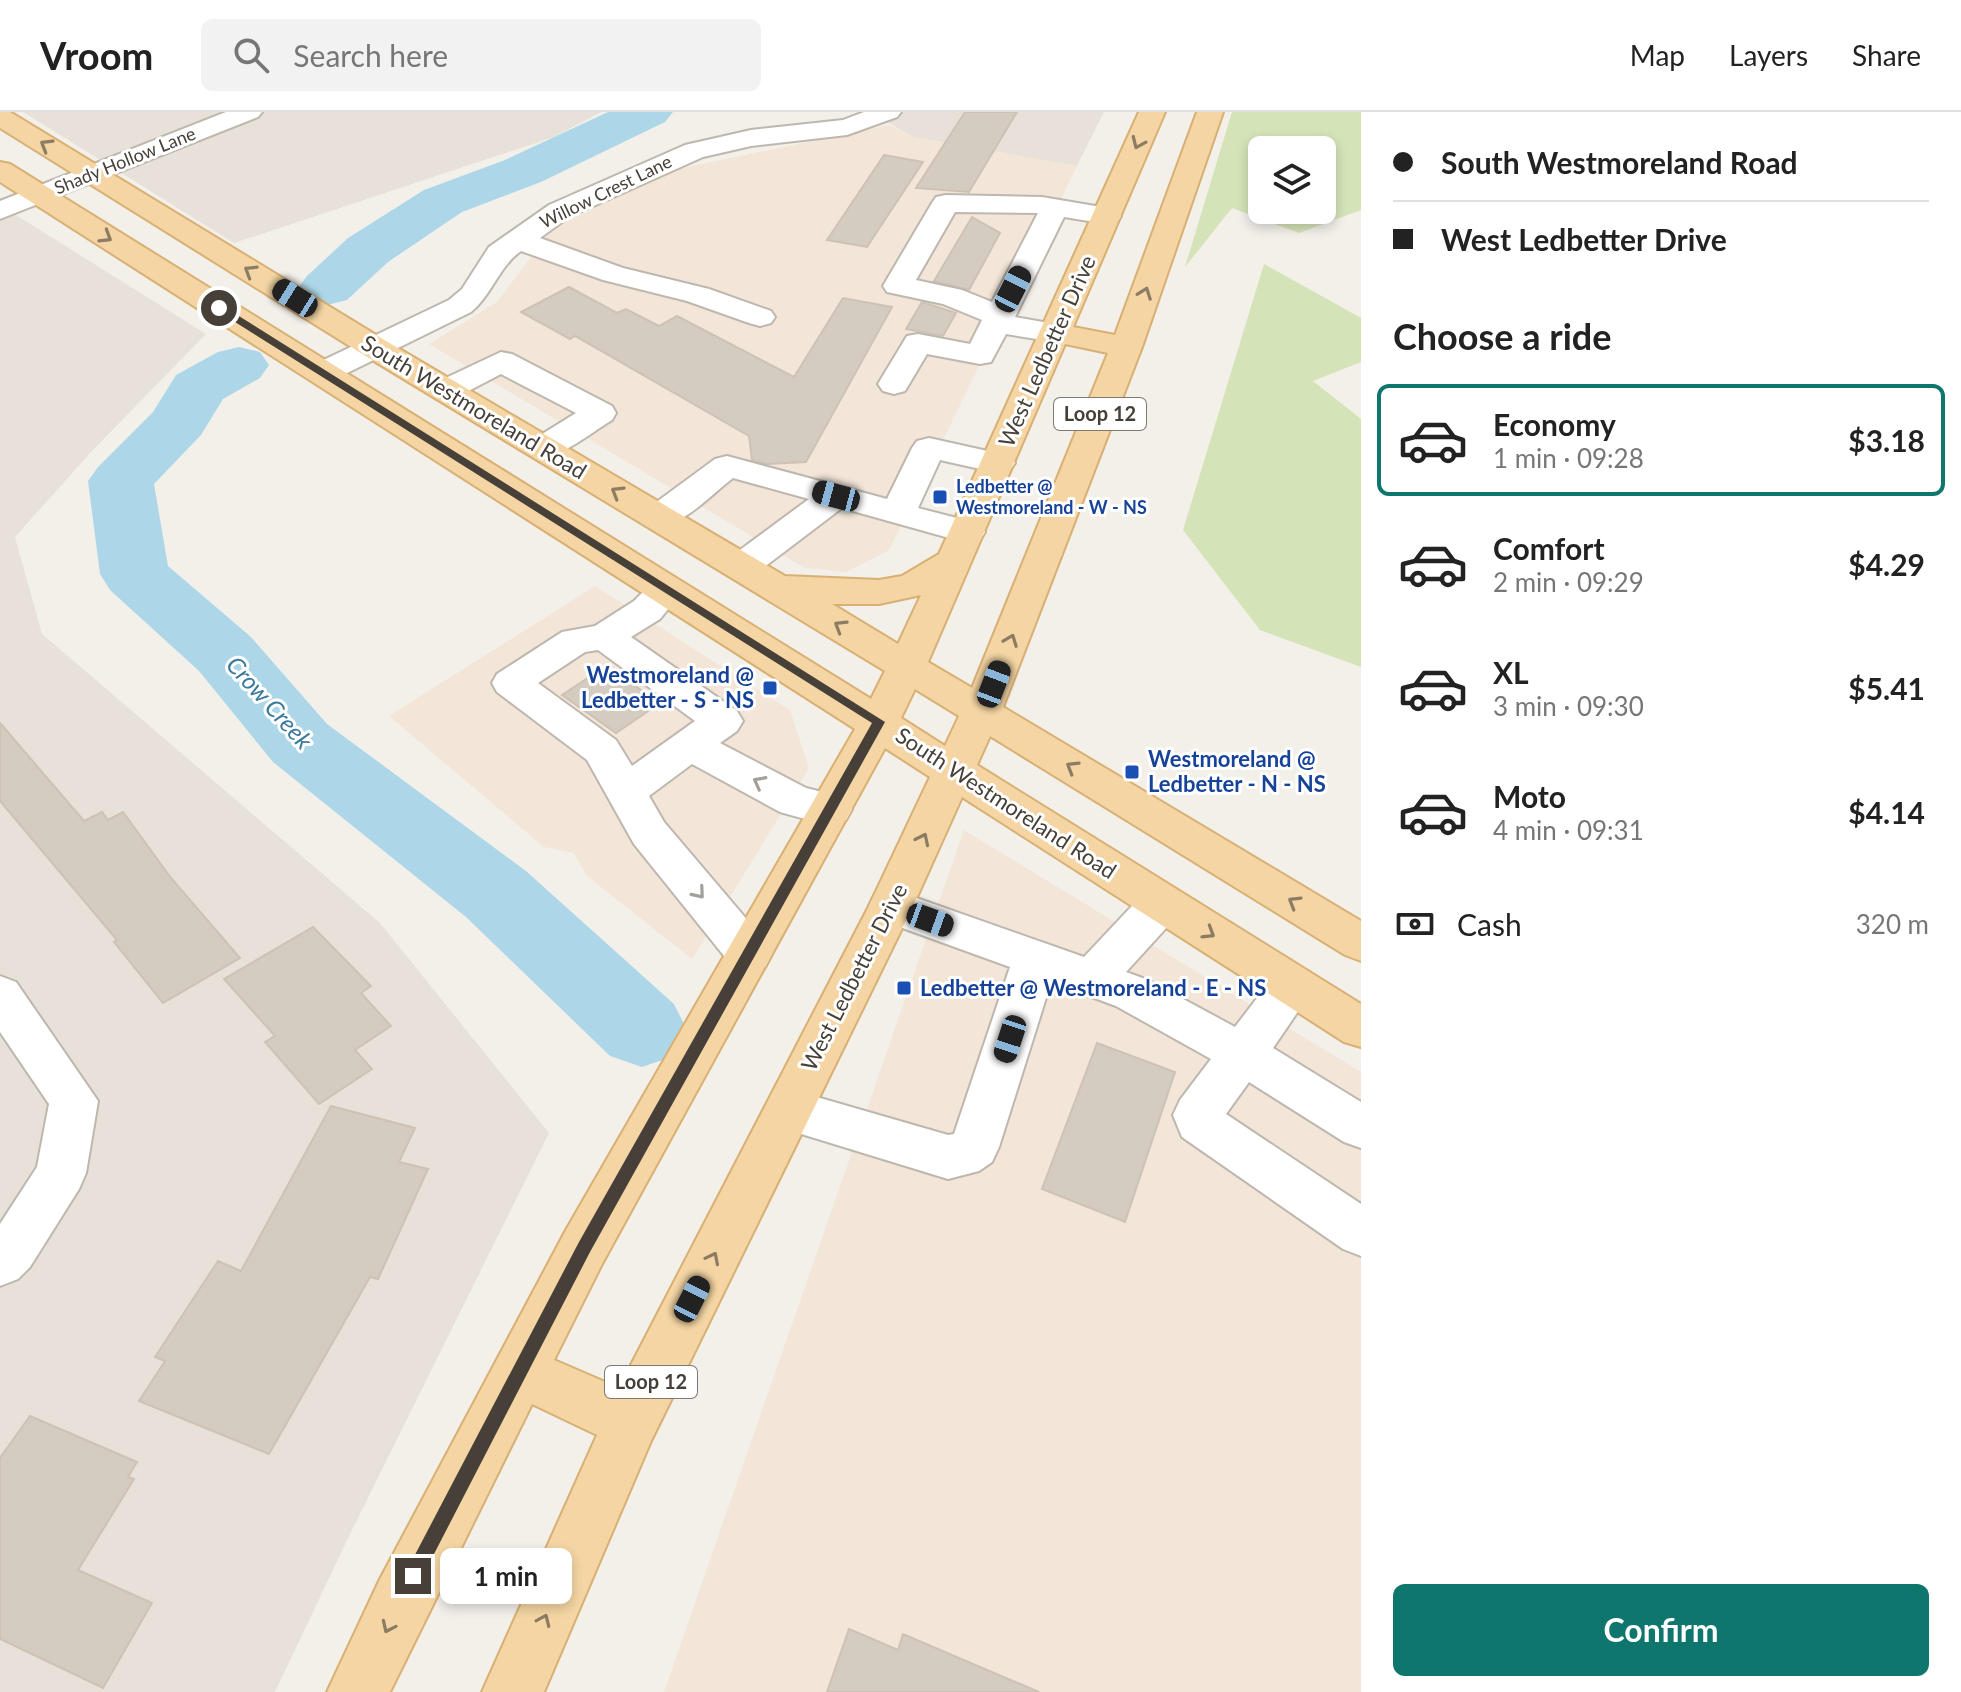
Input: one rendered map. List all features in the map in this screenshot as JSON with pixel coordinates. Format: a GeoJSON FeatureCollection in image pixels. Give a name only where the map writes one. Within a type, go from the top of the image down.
{"type":"FeatureCollection","features":[{"type":"Feature","properties":{"kind":"main road","name":"West Ledbetter Drive"},"geometry":{"type":"LineString","coordinates":[[358,1692],[400,1602],[584,1247],[879,722],[998,463],[1152,112]]}},
{"type":"Feature","properties":{"kind":"main road","name":"West Ledbetter Drive"},"geometry":{"type":"LineString","coordinates":[[513,1692],[631,1422],[891,906],[981,712],[1126,347],[1210,112]]}},
{"type":"Feature","properties":{"kind":"main road","name":"South Westmoreland Road"},"geometry":{"type":"LineString","coordinates":[[0,117],[375,348],[758,576],[1361,943]]}},
{"type":"Feature","properties":{"kind":"main road","name":"South Westmoreland Road"},"geometry":{"type":"LineString","coordinates":[[0,170],[665,591],[955,769],[1361,1028]]}},
{"type":"Feature","properties":{"kind":"main road"},"geometry":{"type":"LineString","coordinates":[[1055,333],[1126,347]]}},
{"type":"Feature","properties":{"kind":"main road"},"geometry":{"type":"LineString","coordinates":[[758,576],[851,594],[878,592],[912,585],[960,547]]}},
{"type":"Feature","properties":{"kind":"main road"},"geometry":{"type":"LineString","coordinates":[[519,1371],[631,1422]]}},
{"type":"Feature","properties":{"kind":"street","name":"Shady Hollow Lane"},"geometry":{"type":"LineString","coordinates":[[0,211],[249,112]]}},
{"type":"Feature","properties":{"kind":"street","name":"Willow Crest Lane"},"geometry":{"type":"LineString","coordinates":[[322,373],[448,314],[473,295],[499,253],[559,211],[694,151],[751,138],[847,127],[888,112]]}},
{"type":"Feature","properties":{"kind":"street"},"geometry":{"type":"LineString","coordinates":[[1055,333],[997,320],[951,296],[898,286],[946,203],[1055,207],[1107,216]]}},
{"type":"Feature","properties":{"kind":"street"},"geometry":{"type":"LineString","coordinates":[[894,384],[918,343],[980,355],[1055,207]]}},
{"type":"Feature","properties":{"kind":"street"},"geometry":{"type":"LineString","coordinates":[[516,239],[613,274],[698,295],[760,317]]}},
{"type":"Feature","properties":{"kind":"street"},"geometry":{"type":"LineString","coordinates":[[446,390],[501,361],[505,344],[448,314]]}},
{"type":"Feature","properties":{"kind":"street"},"geometry":{"type":"LineString","coordinates":[[501,361],[600,413],[543,448]]}},
{"type":"Feature","properties":{"kind":"street"},"geometry":{"type":"LineString","coordinates":[[898,513],[929,448],[998,463]]}},
{"type":"Feature","properties":{"kind":"street"},"geometry":{"type":"LineString","coordinates":[[659,517],[727,466],[898,513],[960,547]]}},
{"type":"Feature","properties":{"kind":"street"},"geometry":{"type":"LineString","coordinates":[[758,576],[836,496]]}},
{"type":"Feature","properties":{"kind":"street"},"geometry":{"type":"LineString","coordinates":[[665,591],[647,610],[605,637],[575,641],[511,683],[602,750],[649,833],[749,954]]}},
{"type":"Feature","properties":{"kind":"street"},"geometry":{"type":"LineString","coordinates":[[605,637],[723,721],[627,791]]}},
{"type":"Feature","properties":{"kind":"street"},"geometry":{"type":"LineString","coordinates":[[690,745],[795,801],[831,809]]}},
{"type":"Feature","properties":{"kind":"street"},"geometry":{"type":"LineString","coordinates":[[1093,978],[1162,903]]}},
{"type":"Feature","properties":{"kind":"street"},"geometry":{"type":"LineString","coordinates":[[891,906],[1132,993],[1241,1053],[1361,1127]]}},
{"type":"Feature","properties":{"kind":"street"},"geometry":{"type":"LineString","coordinates":[[789,1110],[948,1157],[961,1156],[974,1147],[1036,958]]}},
{"type":"Feature","properties":{"kind":"street"},"geometry":{"type":"LineString","coordinates":[[1293,985],[1197,1115],[1199,1122],[1361,1233]]}},
{"type":"Feature","properties":{"kind":"street"},"geometry":{"type":"LineString","coordinates":[[0,995],[74,1101],[61,1173],[12,1250],[0,1262]]}},
{"type":"Feature","properties":{"kind":"shaded area"},"geometry":{"type":"Polygon","coordinates":[[[23,112],[601,112],[554,137],[234,243],[23,112]]]}},
{"type":"Feature","properties":{"kind":"shaded area"},"geometry":{"type":"Polygon","coordinates":[[[870,112],[1104,112],[1077,166],[913,137],[870,112]]]}},
{"type":"Feature","properties":{"kind":"shaded area"},"geometry":{"type":"Polygon","coordinates":[[[889,125],[913,137],[1077,166],[889,550],[847,572],[805,568],[429,344],[497,302],[553,228],[678,169],[889,125]]]}},
{"type":"Feature","properties":{"kind":"shaded area"},"geometry":{"type":"Polygon","coordinates":[[[0,205],[206,334],[91,452],[15,537],[42,634],[380,923],[549,1133],[275,1692],[0,1692],[0,205]]]}},
{"type":"Feature","properties":{"kind":"shaded area"},"geometry":{"type":"Polygon","coordinates":[[[595,586],[790,710],[809,768],[692,959],[587,876],[574,853],[544,847],[389,716],[595,586]]]}},
{"type":"Feature","properties":{"kind":"shaded area"},"geometry":{"type":"Polygon","coordinates":[[[964,830],[1361,1072],[1361,1692],[664,1692],[964,830]]]}},
{"type":"Feature","properties":{"kind":"green space"},"geometry":{"type":"Polygon","coordinates":[[[1232,112],[1361,112],[1361,210],[1336,219],[1336,136],[1248,136],[1248,214],[1232,208],[1185,267],[1232,112]]]}},
{"type":"Feature","properties":{"kind":"green space"},"geometry":{"type":"Polygon","coordinates":[[[1275,224],[1323,224],[1299,233],[1275,224]]]}},
{"type":"Feature","properties":{"kind":"green space"},"geometry":{"type":"Polygon","coordinates":[[[1264,264],[1361,318],[1361,362],[1313,381],[1361,419],[1361,667],[1260,630],[1183,530],[1264,264]]]}},
{"type":"Feature","properties":{"kind":"building"},"geometry":{"type":"Polygon","coordinates":[[[965,112],[1017,112],[969,192],[916,188],[965,112]]]}},
{"type":"Feature","properties":{"kind":"building"},"geometry":{"type":"Polygon","coordinates":[[[884,155],[923,162],[867,247],[827,240],[884,155]]]}},
{"type":"Feature","properties":{"kind":"building"},"geometry":{"type":"Polygon","coordinates":[[[972,217],[1000,233],[969,290],[934,281],[972,217]]]}},
{"type":"Feature","properties":{"kind":"building"},"geometry":{"type":"Polygon","coordinates":[[[569,287],[617,313],[626,309],[659,326],[677,316],[794,377],[843,298],[892,307],[806,462],[767,464],[752,460],[749,436],[575,336],[570,339],[521,312],[569,287]]]}},
{"type":"Feature","properties":{"kind":"building"},"geometry":{"type":"Polygon","coordinates":[[[922,302],[956,313],[943,336],[906,329],[922,302]]]}},
{"type":"Feature","properties":{"kind":"building"},"geometry":{"type":"Polygon","coordinates":[[[606,666],[660,703],[616,733],[562,695],[606,666]]]}},
{"type":"Feature","properties":{"kind":"building"},"geometry":{"type":"Polygon","coordinates":[[[0,723],[84,821],[102,812],[108,820],[123,812],[171,878],[240,958],[163,1003],[114,942],[117,940],[0,801],[0,723]]]}},
{"type":"Feature","properties":{"kind":"building"},"geometry":{"type":"Polygon","coordinates":[[[313,927],[371,986],[361,993],[391,1026],[355,1050],[372,1069],[319,1104],[265,1042],[275,1036],[224,979],[313,927]]]}},
{"type":"Feature","properties":{"kind":"building"},"geometry":{"type":"Polygon","coordinates":[[[1097,1043],[1175,1072],[1125,1222],[1042,1189],[1097,1043]]]}},
{"type":"Feature","properties":{"kind":"building"},"geometry":{"type":"Polygon","coordinates":[[[331,1106],[415,1128],[399,1162],[428,1169],[378,1279],[370,1277],[269,1454],[139,1401],[165,1361],[155,1357],[218,1261],[241,1271],[331,1106]]]}},
{"type":"Feature","properties":{"kind":"building"},"geometry":{"type":"Polygon","coordinates":[[[30,1416],[137,1462],[128,1477],[134,1479],[78,1570],[152,1603],[103,1688],[0,1639],[0,1458],[30,1416]]]}},
{"type":"Feature","properties":{"kind":"building"},"geometry":{"type":"Polygon","coordinates":[[[849,1629],[898,1650],[903,1634],[1039,1692],[827,1692],[849,1629]]]}},
{"type":"Feature","properties":{"kind":"waterway","name":"Crow Creek"},"geometry":{"type":"LineString","coordinates":[[327,288],[368,250],[443,201],[523,171],[648,112]]}},
{"type":"Feature","properties":{"kind":"waterway","name":"Crow Creek"},"geometry":{"type":"LineString","coordinates":[[239,365],[198,388],[179,422],[121,481],[135,574],[225,654],[300,743],[496,894],[642,1030]]}},
{"type":"Feature","properties":{"kind":"place","name":"Ledbetter @ Westmoreland - W - NS"},"geometry":{"type":"Point","coordinates":[940,497]}},
{"type":"Feature","properties":{"kind":"place","name":"Westmoreland @ Ledbetter - S - NS"},"geometry":{"type":"Point","coordinates":[770,688]}},
{"type":"Feature","properties":{"kind":"place","name":"Westmoreland @ Ledbetter - N - NS"},"geometry":{"type":"Point","coordinates":[1132,772]}},
{"type":"Feature","properties":{"kind":"place","name":"Ledbetter @ Westmoreland - E - NS"},"geometry":{"type":"Point","coordinates":[904,988]}},
{"type":"Feature","properties":{"kind":"route"},"geometry":{"type":"LineString","coordinates":[[219,308],[665,591],[879,722],[584,1247],[413,1576]]}}]}
